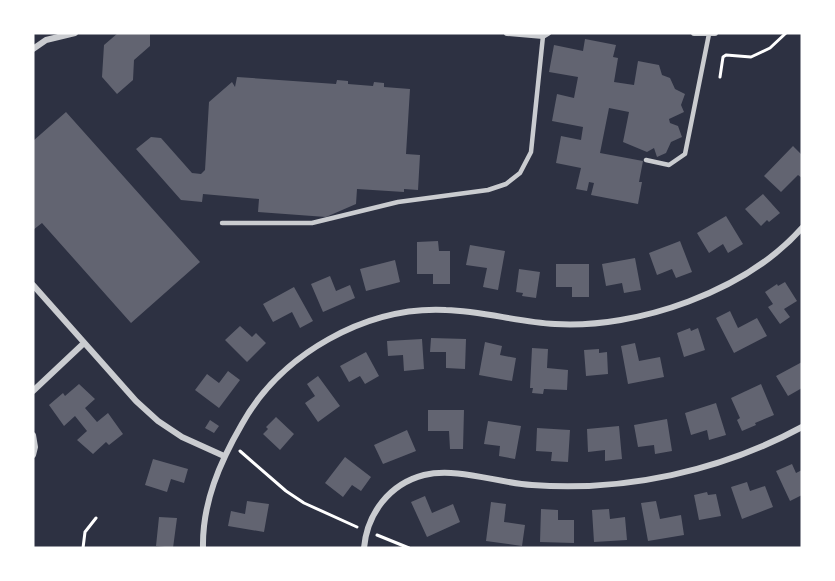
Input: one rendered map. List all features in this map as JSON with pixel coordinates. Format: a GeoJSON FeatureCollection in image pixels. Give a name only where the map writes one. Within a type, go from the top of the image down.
{"type":"FeatureCollection","features":[{"type":"Feature","properties":{"kind":"street"},"geometry":{"type":"LineString","coordinates":[[33,49],[46,40],[75,33]]}},
{"type":"Feature","properties":{"kind":"street"},"geometry":{"type":"LineString","coordinates":[[507,33],[545,34]]}},
{"type":"Feature","properties":{"kind":"street"},"geometry":{"type":"LineString","coordinates":[[694,33],[712,34]]}},
{"type":"Feature","properties":{"kind":"street"},"geometry":{"type":"LineString","coordinates":[[203,548],[214,481],[224,456],[250,408],[284,371],[318,346],[343,332],[367,322],[395,315],[446,310],[554,324],[591,323],[640,316],[674,306],[724,285],[773,254],[802,228]]}},
{"type":"Feature","properties":{"kind":"street"},"geometry":{"type":"LineString","coordinates":[[33,285],[136,402],[182,437],[224,456]]}},
{"type":"Feature","properties":{"kind":"street"},"geometry":{"type":"LineString","coordinates":[[33,391],[84,343]]}},
{"type":"Feature","properties":{"kind":"street"},"geometry":{"type":"LineString","coordinates":[[364,548],[367,531],[378,507],[388,495],[411,479],[424,475],[453,473],[505,483],[565,486],[643,480],[714,464],[758,448],[802,427]]}},
{"type":"Feature","properties":{"kind":"street"},"geometry":{"type":"LineString","coordinates":[[33,435],[35,447],[33,455]]}},
{"type":"Feature","properties":{"kind":"lane"},"geometry":{"type":"LineString","coordinates":[[222,223],[312,223],[398,202],[488,190],[506,184],[520,173],[531,152],[545,34]]}},
{"type":"Feature","properties":{"kind":"lane"},"geometry":{"type":"LineString","coordinates":[[646,160],[669,165],[685,154],[712,34]]}},
{"type":"Feature","properties":{"kind":"path"},"geometry":{"type":"LineString","coordinates":[[720,77],[723,57],[726,55],[751,57],[770,48],[786,33]]}},
{"type":"Feature","properties":{"kind":"path"},"geometry":{"type":"LineString","coordinates":[[238,449],[286,491],[304,502],[409,548]]}},
{"type":"Feature","properties":{"kind":"path"},"geometry":{"type":"LineString","coordinates":[[83,548],[85,532],[96,518]]}},
{"type":"Feature","properties":{"kind":"building"},"geometry":{"type":"Polygon","coordinates":[[[118,33],[150,33],[150,46],[134,60],[133,80],[117,94],[102,77],[104,45],[118,33]]]}},
{"type":"Feature","properties":{"kind":"building"},"geometry":{"type":"Polygon","coordinates":[[[585,39],[616,45],[613,57],[618,58],[614,82],[634,85],[638,61],[659,65],[662,75],[670,78],[675,89],[685,94],[681,105],[684,112],[669,119],[670,123],[678,126],[682,137],[671,142],[666,153],[657,157],[654,148],[647,152],[623,142],[629,112],[609,108],[600,153],[643,161],[638,204],[591,195],[594,183],[589,182],[587,191],[576,189],[581,168],[556,163],[561,136],[581,140],[583,127],[552,121],[557,94],[574,98],[578,77],[549,72],[554,45],[583,51],[585,39]]]}},
{"type":"Feature","properties":{"kind":"building"},"geometry":{"type":"Polygon","coordinates":[[[237,77],[336,84],[337,80],[348,81],[348,84],[373,86],[374,82],[384,83],[384,87],[410,89],[406,154],[420,155],[418,190],[404,189],[404,192],[357,189],[356,204],[326,217],[258,212],[259,199],[203,194],[202,202],[181,200],[136,149],[151,137],[161,138],[192,173],[201,174],[205,170],[209,102],[232,82],[235,87],[237,77]]]}},
{"type":"Feature","properties":{"kind":"building"},"geometry":{"type":"Polygon","coordinates":[[[66,112],[200,262],[131,323],[42,223],[33,230],[33,141],[66,112]]]}},
{"type":"Feature","properties":{"kind":"building"},"geometry":{"type":"Polygon","coordinates":[[[793,146],[802,155],[802,178],[798,175],[781,192],[764,176],[793,146]]]}},
{"type":"Feature","properties":{"kind":"building"},"geometry":{"type":"Polygon","coordinates":[[[763,194],[780,213],[761,226],[745,209],[763,194]]]}},
{"type":"Feature","properties":{"kind":"building"},"geometry":{"type":"Polygon","coordinates":[[[726,216],[743,244],[728,253],[723,244],[709,253],[697,233],[726,216]]]}},
{"type":"Feature","properties":{"kind":"building"},"geometry":{"type":"Polygon","coordinates":[[[438,241],[439,251],[450,251],[450,284],[433,284],[433,274],[417,274],[417,242],[438,241]]]}},
{"type":"Feature","properties":{"kind":"building"},"geometry":{"type":"Polygon","coordinates":[[[680,241],[692,272],[676,278],[672,269],[657,275],[649,253],[680,241]]]}},
{"type":"Feature","properties":{"kind":"building"},"geometry":{"type":"Polygon","coordinates":[[[470,245],[505,251],[498,290],[483,287],[487,268],[466,265],[470,245]]]}},
{"type":"Feature","properties":{"kind":"building"},"geometry":{"type":"Polygon","coordinates":[[[635,258],[641,290],[624,293],[622,283],[606,286],[602,264],[635,258]]]}},
{"type":"Feature","properties":{"kind":"building"},"geometry":{"type":"Polygon","coordinates":[[[395,260],[400,282],[366,291],[360,269],[395,260]]]}},
{"type":"Feature","properties":{"kind":"building"},"geometry":{"type":"Polygon","coordinates":[[[556,264],[589,264],[589,297],[572,297],[572,287],[556,287],[556,264]]]}},
{"type":"Feature","properties":{"kind":"building"},"geometry":{"type":"Polygon","coordinates":[[[519,269],[540,272],[536,298],[522,296],[523,293],[516,292],[519,269]]]}},
{"type":"Feature","properties":{"kind":"building"},"geometry":{"type":"Polygon","coordinates":[[[330,276],[336,291],[350,285],[355,298],[323,312],[311,284],[330,276]]]}},
{"type":"Feature","properties":{"kind":"building"},"geometry":{"type":"Polygon","coordinates":[[[785,282],[797,301],[784,309],[790,317],[780,324],[768,307],[773,304],[765,292],[785,282]]]}},
{"type":"Feature","properties":{"kind":"building"},"geometry":{"type":"Polygon","coordinates":[[[294,287],[313,321],[300,328],[292,312],[273,322],[263,304],[294,287]]]}},
{"type":"Feature","properties":{"kind":"building"},"geometry":{"type":"Polygon","coordinates":[[[730,311],[738,328],[757,318],[767,336],[734,353],[716,318],[730,311]]]}},
{"type":"Feature","properties":{"kind":"building"},"geometry":{"type":"Polygon","coordinates":[[[240,326],[252,337],[256,333],[266,343],[247,362],[225,340],[240,326]]]}},
{"type":"Feature","properties":{"kind":"building"},"geometry":{"type":"Polygon","coordinates":[[[690,328],[691,331],[698,328],[705,350],[684,357],[677,333],[690,328]]]}},
{"type":"Feature","properties":{"kind":"building"},"geometry":{"type":"Polygon","coordinates":[[[431,338],[466,339],[465,369],[446,368],[446,352],[430,352],[431,338]]]}},
{"type":"Feature","properties":{"kind":"building"},"geometry":{"type":"Polygon","coordinates":[[[422,339],[424,369],[404,371],[403,355],[388,356],[387,341],[422,339]]]}},
{"type":"Feature","properties":{"kind":"building"},"geometry":{"type":"Polygon","coordinates":[[[485,342],[502,346],[500,355],[516,358],[512,381],[479,375],[485,342]]]}},
{"type":"Feature","properties":{"kind":"building"},"geometry":{"type":"Polygon","coordinates":[[[635,343],[639,361],[660,357],[664,377],[628,384],[621,346],[635,343]]]}},
{"type":"Feature","properties":{"kind":"building"},"geometry":{"type":"Polygon","coordinates":[[[532,348],[548,349],[547,368],[568,370],[567,390],[544,389],[543,394],[532,393],[533,388],[530,388],[532,348]]]}},
{"type":"Feature","properties":{"kind":"building"},"geometry":{"type":"Polygon","coordinates":[[[599,349],[599,353],[607,352],[608,374],[586,376],[584,350],[599,349]]]}},
{"type":"Feature","properties":{"kind":"building"},"geometry":{"type":"Polygon","coordinates":[[[366,352],[379,376],[365,384],[360,376],[349,382],[340,366],[366,352]]]}},
{"type":"Feature","properties":{"kind":"building"},"geometry":{"type":"Polygon","coordinates":[[[802,362],[802,388],[788,396],[776,376],[802,362]]]}},
{"type":"Feature","properties":{"kind":"building"},"geometry":{"type":"Polygon","coordinates":[[[228,371],[240,380],[219,408],[195,390],[207,374],[219,383],[228,371]]]}},
{"type":"Feature","properties":{"kind":"building"},"geometry":{"type":"Polygon","coordinates":[[[318,376],[340,406],[318,422],[305,403],[315,396],[307,384],[318,376]]]}},
{"type":"Feature","properties":{"kind":"building"},"geometry":{"type":"Polygon","coordinates":[[[79,384],[95,399],[85,408],[97,422],[108,413],[123,434],[109,445],[106,442],[93,454],[77,440],[87,431],[75,416],[64,426],[49,405],[63,393],[65,396],[79,384]]]}},
{"type":"Feature","properties":{"kind":"building"},"geometry":{"type":"Polygon","coordinates":[[[761,384],[774,415],[742,431],[737,420],[740,418],[731,398],[761,384]]]}},
{"type":"Feature","properties":{"kind":"building"},"geometry":{"type":"Polygon","coordinates":[[[716,403],[726,435],[709,440],[707,430],[691,435],[685,413],[716,403]]]}},
{"type":"Feature","properties":{"kind":"building"},"geometry":{"type":"Polygon","coordinates":[[[428,410],[464,410],[463,449],[450,449],[449,431],[428,431],[428,410]]]}},
{"type":"Feature","properties":{"kind":"building"},"geometry":{"type":"Polygon","coordinates":[[[276,417],[294,434],[280,450],[263,434],[268,429],[266,427],[276,417]]]}},
{"type":"Feature","properties":{"kind":"building"},"geometry":{"type":"Polygon","coordinates":[[[667,419],[672,451],[655,454],[654,445],[638,447],[634,425],[667,419]]]}},
{"type":"Feature","properties":{"kind":"building"},"geometry":{"type":"Polygon","coordinates":[[[210,420],[219,426],[214,433],[205,428],[210,420]]]}},
{"type":"Feature","properties":{"kind":"building"},"geometry":{"type":"Polygon","coordinates":[[[488,421],[521,426],[515,459],[499,456],[500,446],[484,444],[488,421]]]}},
{"type":"Feature","properties":{"kind":"building"},"geometry":{"type":"Polygon","coordinates":[[[619,426],[622,459],[605,461],[605,450],[588,452],[587,429],[619,426]]]}},
{"type":"Feature","properties":{"kind":"building"},"geometry":{"type":"Polygon","coordinates":[[[537,428],[570,430],[568,462],[551,461],[552,452],[536,451],[537,428]]]}},
{"type":"Feature","properties":{"kind":"building"},"geometry":{"type":"Polygon","coordinates":[[[407,430],[416,451],[383,464],[374,445],[407,430]]]}},
{"type":"Feature","properties":{"kind":"building"},"geometry":{"type":"Polygon","coordinates":[[[345,457],[371,477],[361,491],[352,485],[343,497],[325,483],[345,457]]]}},
{"type":"Feature","properties":{"kind":"building"},"geometry":{"type":"Polygon","coordinates":[[[153,459],[188,469],[184,483],[171,479],[167,492],[145,485],[153,459]]]}},
{"type":"Feature","properties":{"kind":"building"},"geometry":{"type":"Polygon","coordinates":[[[792,464],[796,473],[802,470],[802,495],[790,501],[776,471],[792,464]]]}},
{"type":"Feature","properties":{"kind":"building"},"geometry":{"type":"Polygon","coordinates":[[[747,482],[750,491],[765,486],[773,507],[742,519],[731,487],[747,482]]]}},
{"type":"Feature","properties":{"kind":"building"},"geometry":{"type":"Polygon","coordinates":[[[707,492],[708,495],[716,494],[721,516],[699,520],[694,495],[707,492]]]}},
{"type":"Feature","properties":{"kind":"building"},"geometry":{"type":"Polygon","coordinates":[[[425,496],[432,513],[453,504],[460,522],[427,537],[411,502],[425,496]]]}},
{"type":"Feature","properties":{"kind":"building"},"geometry":{"type":"Polygon","coordinates":[[[247,501],[269,504],[264,532],[228,526],[231,511],[245,514],[247,501]]]}},
{"type":"Feature","properties":{"kind":"building"},"geometry":{"type":"Polygon","coordinates":[[[656,501],[660,519],[681,515],[684,535],[648,541],[641,503],[656,501]]]}},
{"type":"Feature","properties":{"kind":"building"},"geometry":{"type":"Polygon","coordinates":[[[491,502],[506,504],[504,522],[525,525],[522,546],[486,541],[491,502]]]}},
{"type":"Feature","properties":{"kind":"building"},"geometry":{"type":"Polygon","coordinates":[[[541,509],[558,510],[558,520],[574,520],[574,543],[540,542],[541,509]]]}},
{"type":"Feature","properties":{"kind":"building"},"geometry":{"type":"Polygon","coordinates":[[[609,509],[610,519],[625,517],[627,540],[594,542],[592,510],[609,509]]]}},
{"type":"Feature","properties":{"kind":"building"},"geometry":{"type":"Polygon","coordinates":[[[159,517],[177,518],[173,548],[156,546],[159,517]]]}}]}
